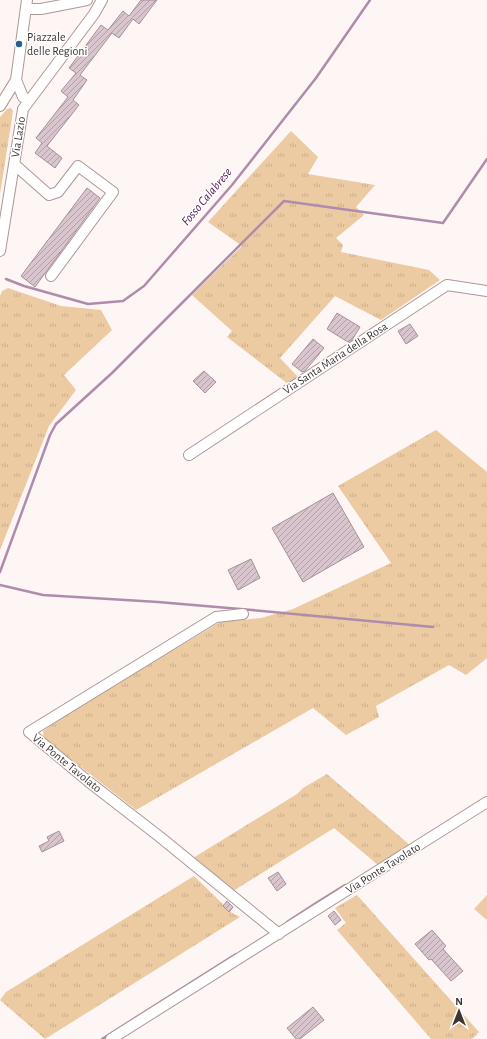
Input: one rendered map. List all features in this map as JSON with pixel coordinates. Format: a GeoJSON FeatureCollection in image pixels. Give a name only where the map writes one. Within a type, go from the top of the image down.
{"type":"FeatureCollection","features":[{"type":"Feature","properties":{"kind":"street"},"geometry":{"type":"LineString","coordinates":[[0,106],[14,83],[27,5],[42,9],[87,0]]}},
{"type":"Feature","properties":{"kind":"street","name":"Via Lazio"},"geometry":{"type":"LineString","coordinates":[[0,251],[26,98],[94,14],[102,0]]}},
{"type":"Feature","properties":{"kind":"street"},"geometry":{"type":"LineString","coordinates":[[14,83],[26,98]]}},
{"type":"Feature","properties":{"kind":"street"},"geometry":{"type":"LineString","coordinates":[[14,164],[49,195],[58,192],[78,166],[113,192],[51,276]]}},
{"type":"Feature","properties":{"kind":"street","name":"Via Santa Maria della Rosa"},"geometry":{"type":"LineString","coordinates":[[189,455],[447,284],[487,291]]}},
{"type":"Feature","properties":{"kind":"street","name":"Via Ponte Tavolato"},"geometry":{"type":"LineString","coordinates":[[243,614],[216,617],[29,732],[279,934]]}},
{"type":"Feature","properties":{"kind":"street","name":"Via Ponte Tavolato"},"geometry":{"type":"LineString","coordinates":[[111,1039],[487,802]]}},
{"type":"Feature","properties":{"kind":"green space"},"geometry":{"type":"Polygon","coordinates":[[[11,108],[13,111],[0,194],[0,117],[7,109],[11,108]]]}},
{"type":"Feature","properties":{"kind":"green space"},"geometry":{"type":"Polygon","coordinates":[[[291,131],[318,157],[308,174],[375,185],[356,207],[364,215],[336,238],[343,245],[341,252],[429,270],[440,280],[381,320],[335,296],[280,358],[299,378],[288,384],[227,337],[232,331],[192,295],[242,246],[208,222],[291,131]]]}},
{"type":"Feature","properties":{"kind":"green space"},"geometry":{"type":"Polygon","coordinates":[[[8,288],[61,306],[101,310],[112,330],[64,375],[76,390],[49,426],[0,550],[0,296],[2,291],[8,288]]]}},
{"type":"Feature","properties":{"kind":"green space"},"geometry":{"type":"Polygon","coordinates":[[[436,430],[487,472],[487,658],[466,675],[449,665],[376,706],[379,717],[346,735],[313,708],[136,810],[44,738],[43,731],[69,713],[220,622],[261,618],[293,609],[391,563],[338,486],[436,430]]]}},
{"type":"Feature","properties":{"kind":"green space"},"geometry":{"type":"Polygon","coordinates":[[[327,774],[411,846],[378,865],[334,828],[233,891],[193,858],[297,794],[303,788],[327,774]]]}},
{"type":"Feature","properties":{"kind":"green space"},"geometry":{"type":"Polygon","coordinates":[[[194,876],[232,913],[240,917],[45,1039],[0,1000],[6,992],[194,876]]]}},
{"type":"Feature","properties":{"kind":"green space"},"geometry":{"type":"Polygon","coordinates":[[[357,895],[479,1032],[472,1039],[431,1039],[337,930],[346,923],[335,908],[357,895]]]}},
{"type":"Feature","properties":{"kind":"green space"},"geometry":{"type":"Polygon","coordinates":[[[487,895],[487,920],[474,909],[487,895]]]}},
{"type":"Feature","properties":{"kind":"building"},"geometry":{"type":"Polygon","coordinates":[[[141,0],[157,0],[139,24],[133,19],[119,38],[112,33],[80,75],[87,80],[73,100],[79,105],[47,146],[62,158],[55,168],[35,153],[42,143],[36,138],[68,97],[61,91],[76,73],[69,68],[101,25],[108,30],[123,11],[129,16],[141,0]]]}},
{"type":"Feature","properties":{"kind":"building"},"geometry":{"type":"Polygon","coordinates":[[[87,188],[100,198],[35,287],[21,276],[87,188]]]}},
{"type":"Feature","properties":{"kind":"building"},"geometry":{"type":"Polygon","coordinates":[[[337,313],[360,327],[352,340],[348,342],[327,329],[337,313]]]}},
{"type":"Feature","properties":{"kind":"building"},"geometry":{"type":"Polygon","coordinates":[[[410,324],[418,336],[406,344],[398,331],[410,324]]]}},
{"type":"Feature","properties":{"kind":"building"},"geometry":{"type":"Polygon","coordinates":[[[313,339],[324,348],[305,371],[302,372],[292,364],[313,339]]]}},
{"type":"Feature","properties":{"kind":"building"},"geometry":{"type":"Polygon","coordinates":[[[204,371],[216,382],[205,393],[193,381],[204,371]]]}},
{"type":"Feature","properties":{"kind":"building"},"geometry":{"type":"Polygon","coordinates":[[[333,493],[364,547],[303,582],[272,528],[333,493]]]}},
{"type":"Feature","properties":{"kind":"building"},"geometry":{"type":"Polygon","coordinates":[[[251,559],[260,578],[238,590],[228,570],[251,559]]]}},
{"type":"Feature","properties":{"kind":"building"},"geometry":{"type":"Polygon","coordinates":[[[59,831],[64,841],[42,852],[39,846],[49,841],[47,837],[59,831]]]}},
{"type":"Feature","properties":{"kind":"building"},"geometry":{"type":"Polygon","coordinates":[[[278,872],[286,884],[277,891],[268,878],[278,872]]]}},
{"type":"Feature","properties":{"kind":"building"},"geometry":{"type":"Polygon","coordinates":[[[227,901],[233,907],[229,912],[223,906],[227,901]]]}},
{"type":"Feature","properties":{"kind":"building"},"geometry":{"type":"Polygon","coordinates":[[[334,911],[341,920],[335,925],[328,916],[334,911]]]}},
{"type":"Feature","properties":{"kind":"building"},"geometry":{"type":"Polygon","coordinates":[[[432,930],[446,946],[443,949],[463,971],[451,981],[415,944],[432,930]]]}},
{"type":"Feature","properties":{"kind":"building"},"geometry":{"type":"Polygon","coordinates":[[[313,1007],[324,1020],[300,1039],[296,1039],[287,1028],[313,1007]]]}},
{"type":"Feature","properties":{"kind":"waterway","name":"Fosso Calabrese"},"geometry":{"type":"LineString","coordinates":[[6,279],[24,286],[88,304],[123,301],[144,286],[232,185],[316,78],[370,0]]}},
{"type":"Feature","properties":{"kind":"waterway"},"geometry":{"type":"LineString","coordinates":[[0,572],[50,435],[56,424],[112,373],[284,201],[443,223],[487,159]]}},
{"type":"Feature","properties":{"kind":"waterway"},"geometry":{"type":"LineString","coordinates":[[0,585],[43,595],[158,602],[433,627]]}},
{"type":"Feature","properties":{"kind":"waterway"},"geometry":{"type":"LineString","coordinates":[[287,922],[345,885]]}},
{"type":"Feature","properties":{"kind":"waterway"},"geometry":{"type":"LineString","coordinates":[[102,1039],[236,954]]}},
{"type":"Feature","properties":{"kind":"place","name":"Piazzale delle Regioni"},"geometry":{"type":"Point","coordinates":[19,44]}}]}
